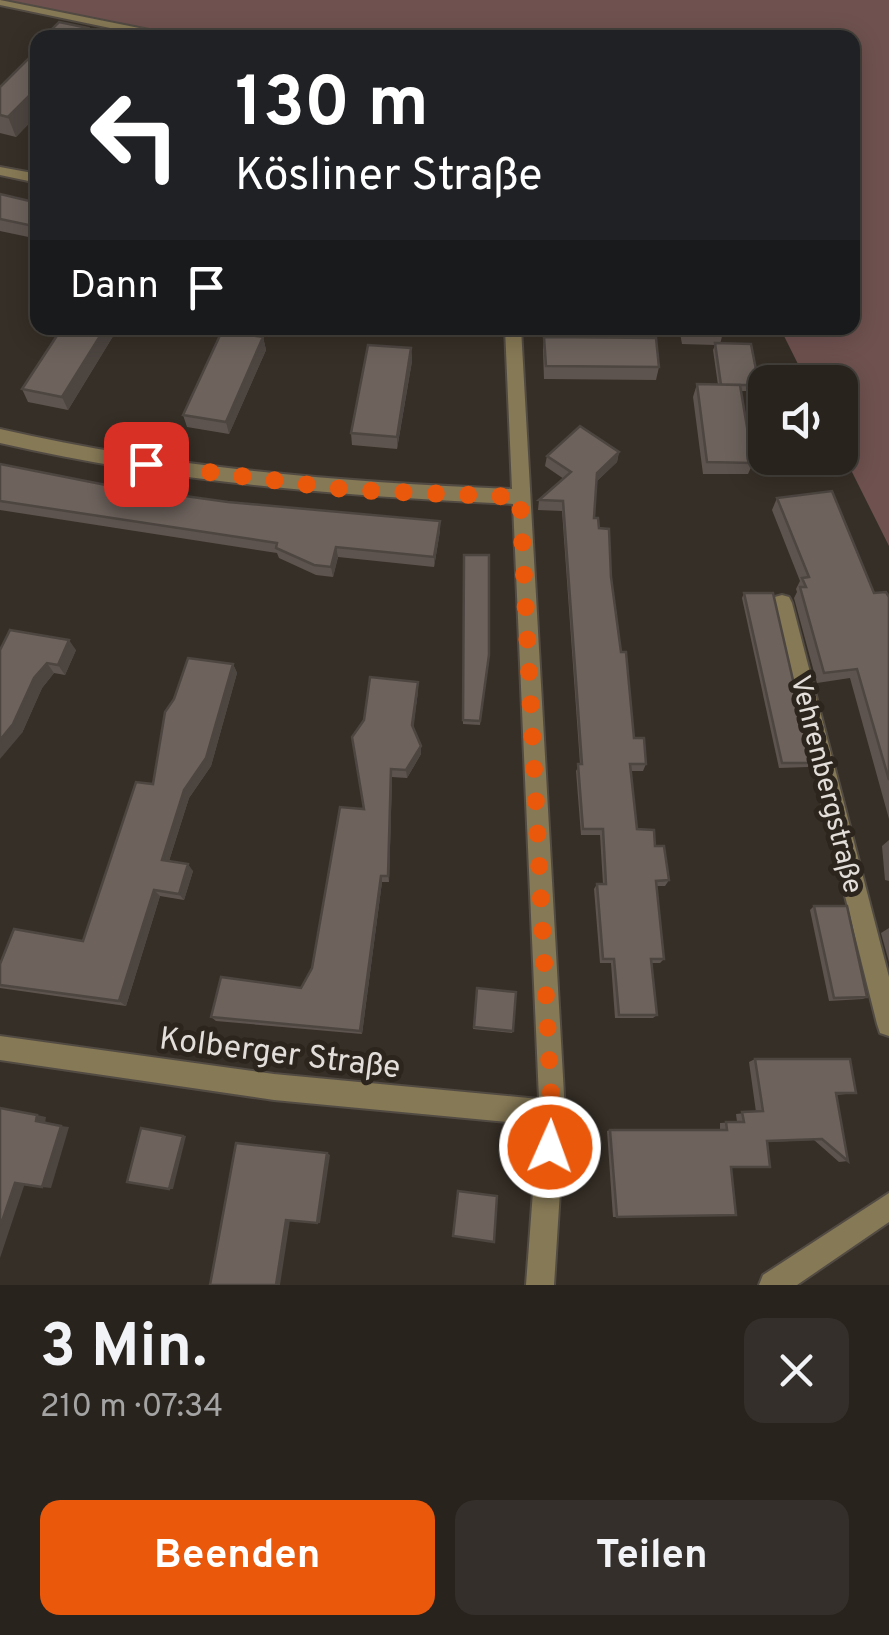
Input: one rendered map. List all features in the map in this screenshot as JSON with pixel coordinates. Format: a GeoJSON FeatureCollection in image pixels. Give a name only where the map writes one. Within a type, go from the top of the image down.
{"type":"FeatureCollection","features":[{"type":"Feature","properties":{"kind":"street"},"geometry":{"type":"LineString","coordinates":[[0,171],[30,177]]}},
{"type":"Feature","properties":{"kind":"street"},"geometry":{"type":"LineString","coordinates":[[513,335],[552,1113],[540,1285]]}},
{"type":"Feature","properties":{"kind":"street"},"geometry":{"type":"LineString","coordinates":[[0,436],[210,474],[351,490],[520,497]]}},
{"type":"Feature","properties":{"kind":"street","name":"Vehrenbergstraße"},"geometry":{"type":"LineString","coordinates":[[782,603],[889,1024]]}},
{"type":"Feature","properties":{"kind":"street","name":"Kolberger Straße"},"geometry":{"type":"LineString","coordinates":[[0,1048],[274,1087],[552,1113]]}},
{"type":"Feature","properties":{"kind":"street"},"geometry":{"type":"LineString","coordinates":[[773,1285],[889,1206]]}},
{"type":"Feature","properties":{"kind":"lane"},"geometry":{"type":"LineString","coordinates":[[0,2],[135,30]]}},
{"type":"Feature","properties":{"kind":"shaded area"},"geometry":{"type":"Polygon","coordinates":[[[0,0],[889,0],[889,546],[854,475],[858,475],[858,365],[798,365],[784,335],[860,335],[860,30],[137,30],[0,0]]]}},
{"type":"Feature","properties":{"kind":"building"},"geometry":{"type":"Polygon","coordinates":[[[59,22],[88,28],[86,30],[51,30],[59,22]]]}},
{"type":"Feature","properties":{"kind":"building"},"geometry":{"type":"Polygon","coordinates":[[[30,57],[30,95],[8,117],[0,115],[0,87],[30,57]]]}},
{"type":"Feature","properties":{"kind":"building"},"geometry":{"type":"Polygon","coordinates":[[[0,194],[30,201],[30,225],[0,219],[0,194]]]}},
{"type":"Feature","properties":{"kind":"building"},"geometry":{"type":"Polygon","coordinates":[[[57,335],[101,335],[62,397],[22,389],[57,335]]]}},
{"type":"Feature","properties":{"kind":"building"},"geometry":{"type":"Polygon","coordinates":[[[220,335],[263,337],[226,422],[183,415],[220,335]]]}},
{"type":"Feature","properties":{"kind":"building"},"geometry":{"type":"Polygon","coordinates":[[[544,337],[656,338],[659,367],[546,366],[544,337]]]}},
{"type":"Feature","properties":{"kind":"building"},"geometry":{"type":"Polygon","coordinates":[[[715,343],[751,344],[755,365],[748,365],[748,385],[721,385],[715,343]]]}},
{"type":"Feature","properties":{"kind":"building"},"geometry":{"type":"Polygon","coordinates":[[[368,345],[411,348],[397,437],[351,433],[368,345]]]}},
{"type":"Feature","properties":{"kind":"building"},"geometry":{"type":"Polygon","coordinates":[[[697,384],[740,385],[748,433],[748,463],[707,462],[697,384]]]}},
{"type":"Feature","properties":{"kind":"building"},"geometry":{"type":"Polygon","coordinates":[[[580,426],[619,452],[597,473],[594,518],[598,518],[599,528],[609,529],[611,577],[621,652],[626,652],[634,738],[644,738],[646,764],[630,764],[637,829],[654,830],[655,846],[664,846],[669,880],[656,881],[664,959],[651,959],[657,1015],[619,1015],[614,959],[603,959],[597,884],[606,884],[603,829],[583,829],[563,501],[539,500],[571,472],[547,456],[580,426]]]}},
{"type":"Feature","properties":{"kind":"building"},"geometry":{"type":"Polygon","coordinates":[[[0,464],[106,485],[228,502],[440,521],[434,557],[336,547],[331,567],[314,565],[276,548],[277,543],[0,501],[0,464]]]}},
{"type":"Feature","properties":{"kind":"building"},"geometry":{"type":"Polygon","coordinates":[[[832,491],[874,593],[886,592],[889,597],[889,780],[857,669],[824,673],[800,587],[806,587],[802,578],[809,577],[777,498],[832,491]]]}},
{"type":"Feature","properties":{"kind":"building"},"geometry":{"type":"Polygon","coordinates":[[[464,555],[489,555],[489,655],[480,721],[463,720],[464,555]]]}},
{"type":"Feature","properties":{"kind":"building"},"geometry":{"type":"Polygon","coordinates":[[[744,593],[773,593],[812,763],[782,763],[744,593]]]}},
{"type":"Feature","properties":{"kind":"building"},"geometry":{"type":"Polygon","coordinates":[[[10,630],[69,640],[58,665],[47,663],[34,678],[13,724],[0,740],[0,650],[10,630]]]}},
{"type":"Feature","properties":{"kind":"building"},"geometry":{"type":"Polygon","coordinates":[[[188,658],[233,664],[206,758],[184,790],[162,860],[188,864],[179,894],[154,890],[119,1001],[0,985],[0,964],[14,929],[83,941],[136,782],[153,784],[165,712],[174,699],[188,658]]]}},
{"type":"Feature","properties":{"kind":"building"},"geometry":{"type":"Polygon","coordinates":[[[370,677],[418,682],[412,725],[421,746],[406,770],[391,769],[388,876],[381,876],[360,1031],[211,1017],[221,977],[301,988],[312,968],[340,807],[364,809],[352,737],[364,720],[370,677]]]}},
{"type":"Feature","properties":{"kind":"building"},"geometry":{"type":"Polygon","coordinates":[[[814,906],[847,906],[867,997],[834,998],[814,906]]]}},
{"type":"Feature","properties":{"kind":"building"},"geometry":{"type":"Polygon","coordinates":[[[477,988],[516,992],[513,1031],[474,1027],[477,988]]]}},
{"type":"Feature","properties":{"kind":"building"},"geometry":{"type":"Polygon","coordinates":[[[755,1059],[850,1059],[856,1093],[836,1093],[848,1161],[822,1139],[767,1141],[770,1167],[731,1167],[736,1215],[617,1217],[610,1130],[727,1130],[726,1122],[744,1122],[742,1112],[763,1111],[755,1059]]]}},
{"type":"Feature","properties":{"kind":"building"},"geometry":{"type":"Polygon","coordinates":[[[0,1108],[37,1115],[36,1121],[61,1126],[42,1187],[15,1183],[0,1227],[0,1108]]]}},
{"type":"Feature","properties":{"kind":"building"},"geometry":{"type":"Polygon","coordinates":[[[141,1128],[183,1136],[169,1189],[127,1182],[141,1128]]]}},
{"type":"Feature","properties":{"kind":"building"},"geometry":{"type":"Polygon","coordinates":[[[236,1143],[327,1153],[317,1223],[286,1220],[276,1285],[210,1285],[236,1143]]]}},
{"type":"Feature","properties":{"kind":"building"},"geometry":{"type":"Polygon","coordinates":[[[458,1191],[497,1196],[494,1242],[453,1236],[458,1191]]]}},
{"type":"Feature","properties":{"kind":"route"},"geometry":{"type":"LineString","coordinates":[[146,464],[351,490],[520,497],[552,1113],[550,1147]]}}]}
